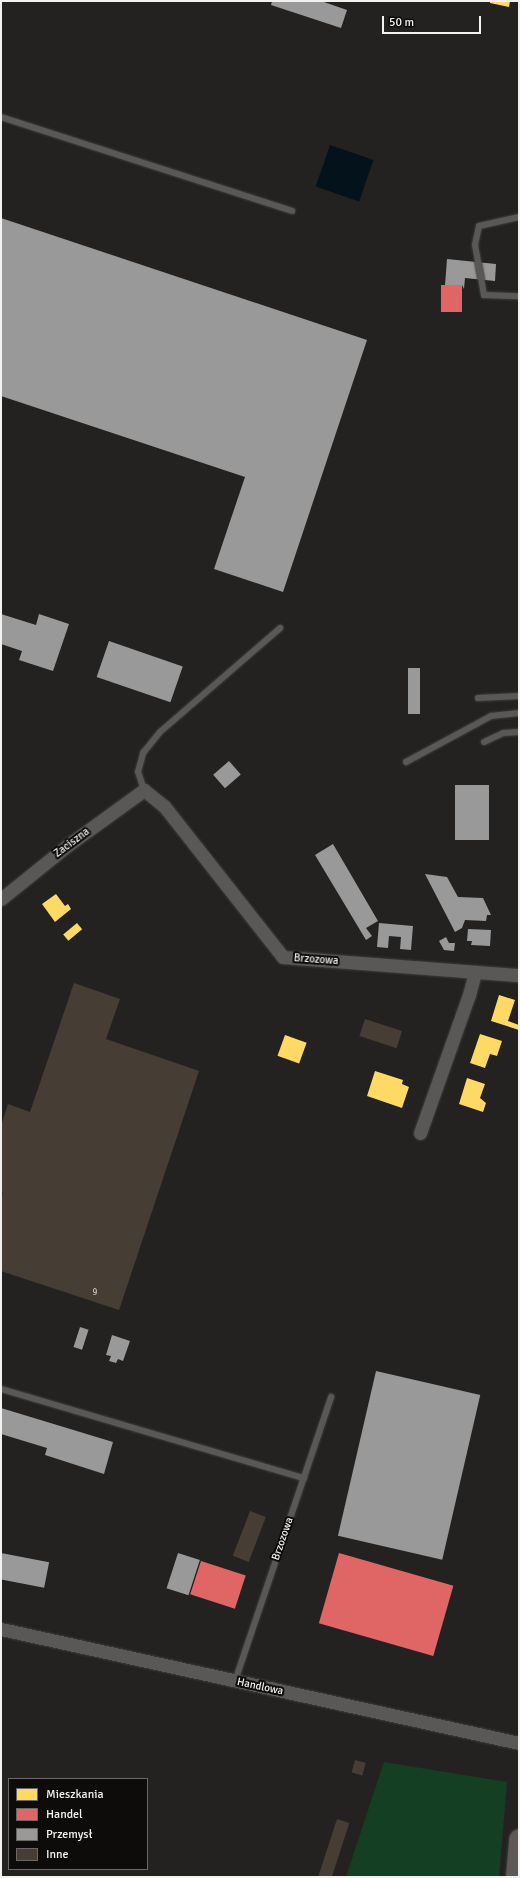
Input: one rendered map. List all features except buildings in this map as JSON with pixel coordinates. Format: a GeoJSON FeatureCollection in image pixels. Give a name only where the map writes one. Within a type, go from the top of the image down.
{"type":"FeatureCollection","features":[{"type":"Feature","properties":{"kind":"main road"},"geometry":{"type":"LineString","coordinates":[[516,1877],[519,1839]]}},
{"type":"Feature","properties":{"kind":"street","name":"Zaciszna"},"geometry":{"type":"LineString","coordinates":[[1,899],[68,846],[144,790]]}},
{"type":"Feature","properties":{"kind":"street","name":"Brzozowa"},"geometry":{"type":"LineString","coordinates":[[144,790],[164,806],[283,957],[519,975]]}},
{"type":"Feature","properties":{"kind":"street"},"geometry":{"type":"LineString","coordinates":[[420,1133],[469,995],[475,972]]}},
{"type":"Feature","properties":{"kind":"street","name":"Handlowa"},"geometry":{"type":"LineString","coordinates":[[1,1628],[234,1681],[519,1743]]}},
{"type":"Feature","properties":{"kind":"lane"},"geometry":{"type":"LineString","coordinates":[[1,117],[292,211]]}},
{"type":"Feature","properties":{"kind":"lane"},"geometry":{"type":"LineString","coordinates":[[519,217],[479,226],[475,245],[484,295],[519,296]]}},
{"type":"Feature","properties":{"kind":"lane"},"geometry":{"type":"LineString","coordinates":[[144,790],[138,772],[143,753],[160,732],[280,628]]}},
{"type":"Feature","properties":{"kind":"lane"},"geometry":{"type":"LineString","coordinates":[[478,698],[519,696]]}},
{"type":"Feature","properties":{"kind":"lane"},"geometry":{"type":"LineString","coordinates":[[406,762],[492,716],[519,713]]}},
{"type":"Feature","properties":{"kind":"lane"},"geometry":{"type":"LineString","coordinates":[[484,742],[504,732],[519,732]]}},
{"type":"Feature","properties":{"kind":"lane"},"geometry":{"type":"LineString","coordinates":[[1,1388],[304,1478]]}},
{"type":"Feature","properties":{"kind":"lane","name":"Brzozowa"},"geometry":{"type":"LineString","coordinates":[[234,1681],[331,1397]]}},
{"type":"Feature","properties":{"kind":"green space"},"geometry":{"type":"Polygon","coordinates":[[[384,1762],[507,1782],[499,1877],[346,1877],[384,1762]]]}},
{"type":"Feature","properties":{"kind":"shaded area"},"geometry":{"type":"Polygon","coordinates":[[[330,145],[373,160],[359,202],[316,187],[330,145]]]}}]}
